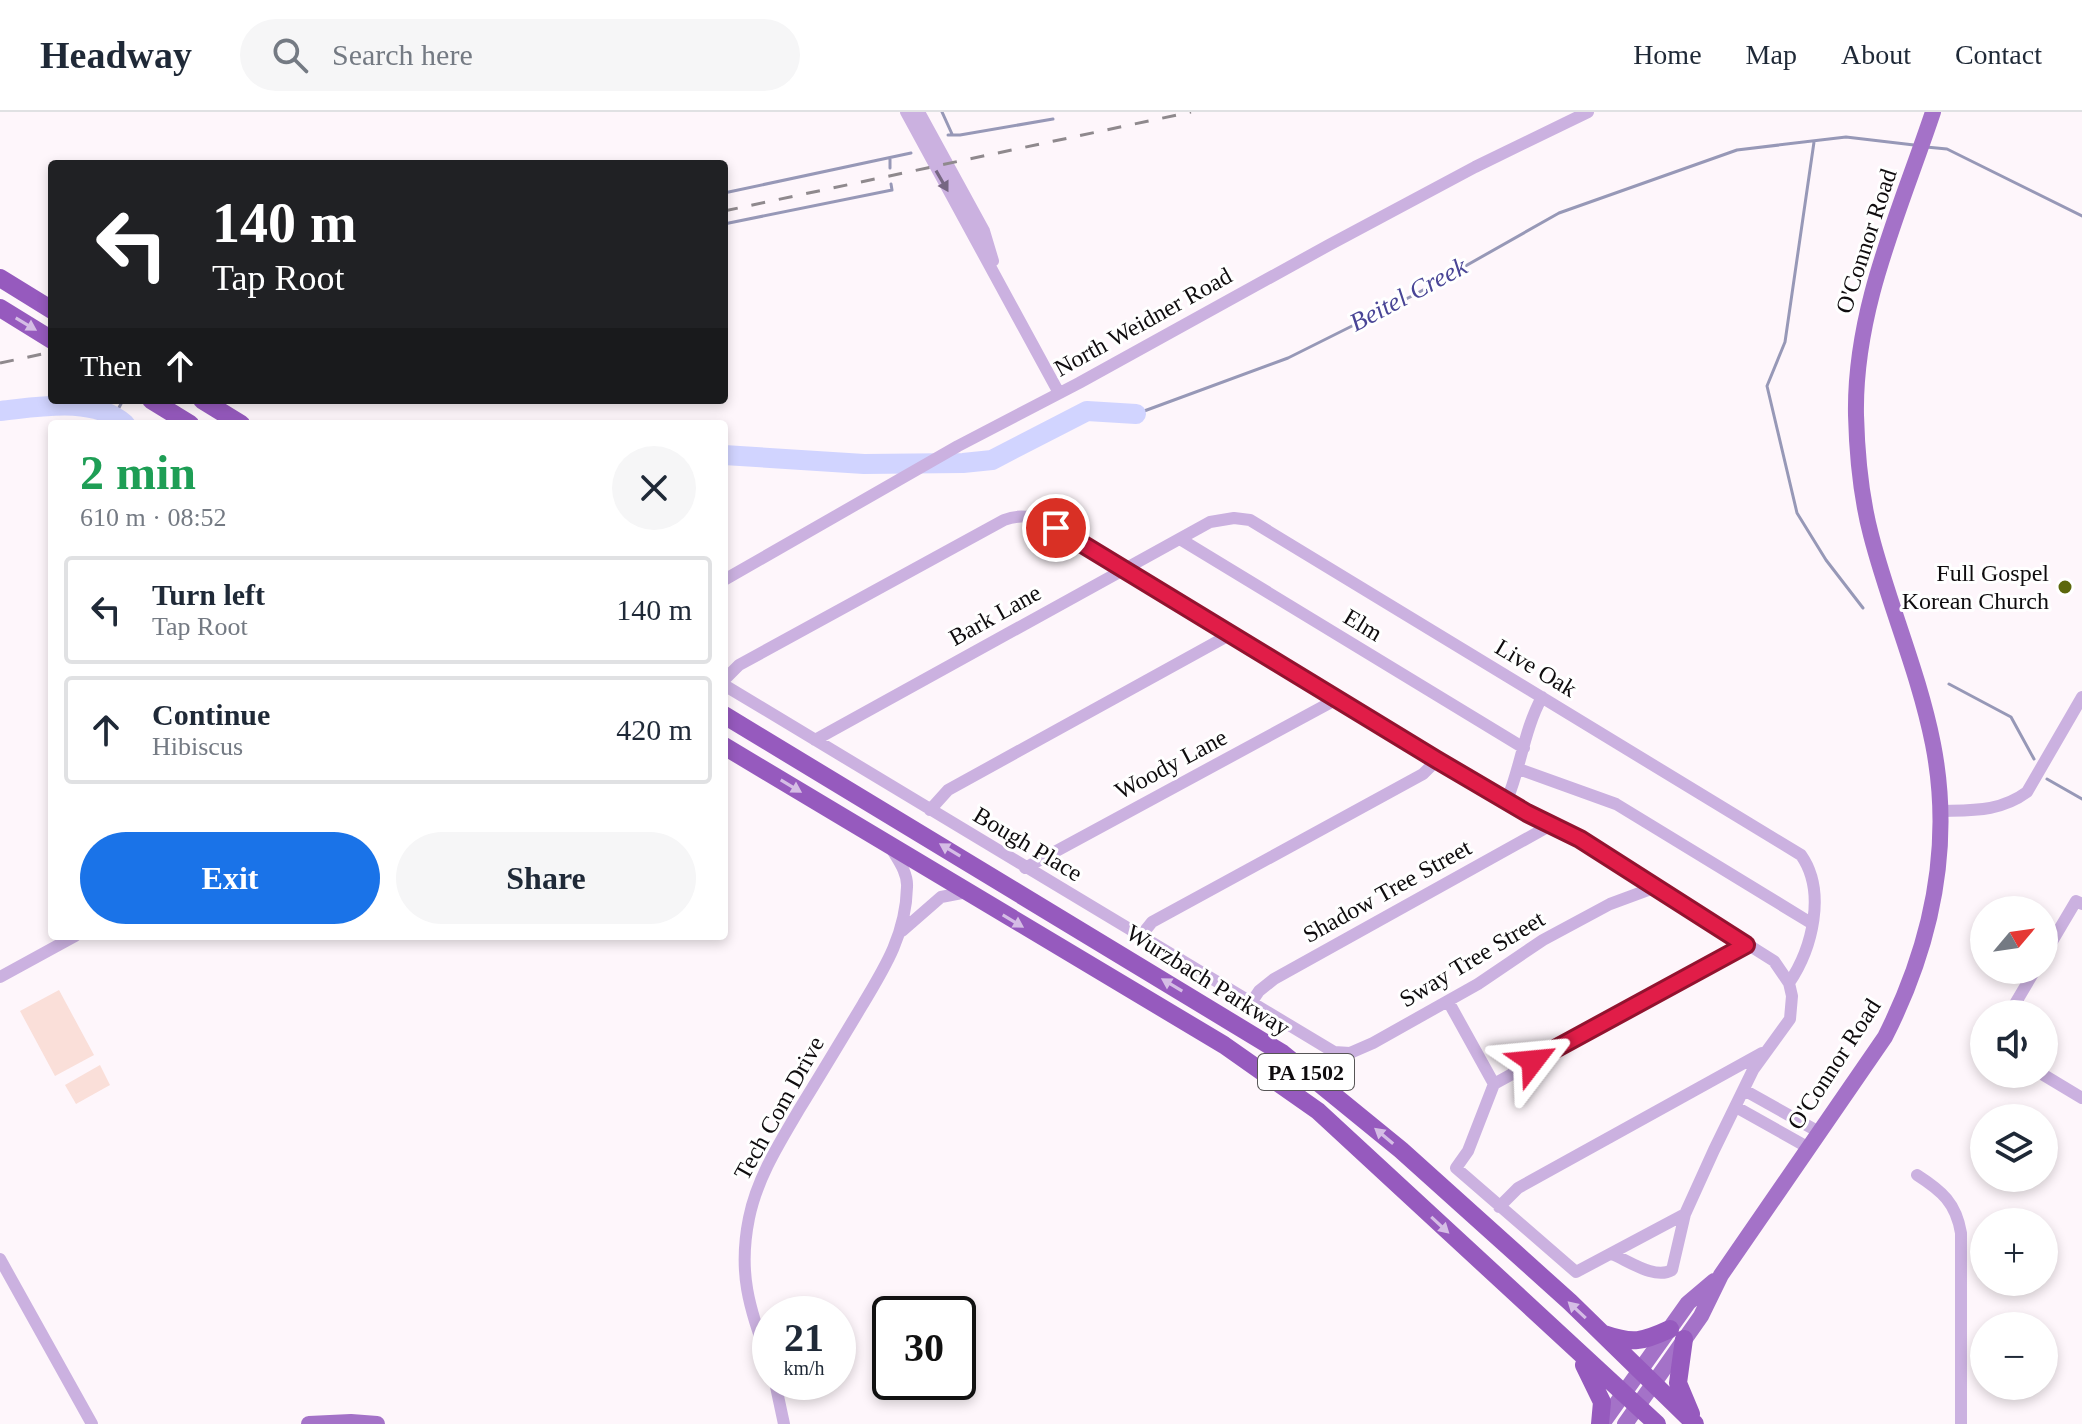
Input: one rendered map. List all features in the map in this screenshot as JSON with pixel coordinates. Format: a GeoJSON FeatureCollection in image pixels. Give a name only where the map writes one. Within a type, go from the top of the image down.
{"type":"FeatureCollection","features":[{"type":"Feature","properties":{"kind":"highway"},"geometry":{"type":"LineString","coordinates":[[0,278],[48,308]]}},
{"type":"Feature","properties":{"kind":"highway"},"geometry":{"type":"LineString","coordinates":[[0,308],[48,338]]}},
{"type":"Feature","properties":{"kind":"highway"},"geometry":{"type":"LineString","coordinates":[[158,404],[184,420]]}},
{"type":"Feature","properties":{"kind":"highway"},"geometry":{"type":"LineString","coordinates":[[208,404],[234,420]]}},
{"type":"Feature","properties":{"kind":"highway","name":"Wurzbach Parkway"},"geometry":{"type":"LineString","coordinates":[[728,717],[1282,1053],[1401,1150],[1602,1333],[1646,1378]]}},
{"type":"Feature","properties":{"kind":"highway","name":"Wurzbach Parkway"},"geometry":{"type":"LineString","coordinates":[[728,748],[1224,1045],[1282,1084],[1348,1138],[1637,1407]]}},
{"type":"Feature","properties":{"kind":"highway"},"geometry":{"type":"LineString","coordinates":[[1602,1333],[1625,1341],[1677,1334],[1678,1383],[1696,1424]]}},
{"type":"Feature","properties":{"kind":"highway"},"geometry":{"type":"LineString","coordinates":[[1577,1352],[1602,1402],[1601,1424]]}},
{"type":"Feature","properties":{"kind":"highway"},"geometry":{"type":"LineString","coordinates":[[1646,1378],[1696,1424]]}},
{"type":"Feature","properties":{"kind":"highway"},"geometry":{"type":"LineString","coordinates":[[1637,1407],[1657,1424]]}},
{"type":"Feature","properties":{"kind":"main road","name":"O'Connor Road"},"geometry":{"type":"LineString","coordinates":[[1625,1424],[1637,1407],[1646,1378],[1677,1334],[1688,1303],[1721,1275],[1885,1037],[1910,984],[1926,934],[1940,850],[1940,811],[1933,745],[1871,536],[1863,497],[1856,415],[1868,302],[1933,112]]}},
{"type":"Feature","properties":{"kind":"main road"},"geometry":{"type":"LineString","coordinates":[[1601,1424],[1623,1393],[1646,1378]]}},
{"type":"Feature","properties":{"kind":"main road"},"geometry":{"type":"LineString","coordinates":[[309,1424],[377,1424]]}},
{"type":"Feature","properties":{"kind":"street"},"geometry":{"type":"LineString","coordinates":[[906,112],[1059,393]]}},
{"type":"Feature","properties":{"kind":"street"},"geometry":{"type":"LineString","coordinates":[[919,112],[984,231],[997,276]]}},
{"type":"Feature","properties":{"kind":"street","name":"North Weidner Road"},"geometry":{"type":"LineString","coordinates":[[728,578],[958,446],[1475,167],[1588,112]]}},
{"type":"Feature","properties":{"kind":"street"},"geometry":{"type":"LineString","coordinates":[[728,678],[739,665],[1004,520],[1030,516],[1056,528],[1437,760],[1580,839],[1774,961],[1789,983],[1792,996],[1790,1019],[1753,1070],[1685,1214],[1675,1264],[1668,1273],[1653,1272],[1612,1254]]}},
{"type":"Feature","properties":{"kind":"street","name":"Bark Lane"},"geometry":{"type":"LineString","coordinates":[[815,740],[1210,522],[1243,519]]}},
{"type":"Feature","properties":{"kind":"street","name":"Live Oak"},"geometry":{"type":"LineString","coordinates":[[1243,519],[1250,520],[1801,855],[1814,890],[1811,923]]}},
{"type":"Feature","properties":{"kind":"street","name":"Elm"},"geometry":{"type":"LineString","coordinates":[[1180,539],[1524,748]]}},
{"type":"Feature","properties":{"kind":"street"},"geometry":{"type":"LineString","coordinates":[[930,810],[948,790],[1231,634]]}},
{"type":"Feature","properties":{"kind":"street","name":"Bough Place"},"geometry":{"type":"LineString","coordinates":[[728,686],[1311,1039]]}},
{"type":"Feature","properties":{"kind":"street"},"geometry":{"type":"LineString","coordinates":[[1507,800],[1519,769],[1527,732],[1542,697]]}},
{"type":"Feature","properties":{"kind":"street"},"geometry":{"type":"LineString","coordinates":[[1940,811],[1998,808],[2027,792],[2082,697]]}},
{"type":"Feature","properties":{"kind":"street","name":"Woody Lane"},"geometry":{"type":"LineString","coordinates":[[1025,868],[1337,699]]}},
{"type":"Feature","properties":{"kind":"street"},"geometry":{"type":"LineString","coordinates":[[1140,937],[1152,922],[1423,774],[1437,760]]}},
{"type":"Feature","properties":{"kind":"street"},"geometry":{"type":"LineString","coordinates":[[1519,769],[1616,804],[1811,923],[1802,964],[1789,983]]}},
{"type":"Feature","properties":{"kind":"street","name":"Shadow Tree Street"},"geometry":{"type":"LineString","coordinates":[[1251,1003],[1259,991],[1274,979],[1551,825]]}},
{"type":"Feature","properties":{"kind":"street","name":"Tech Com Drive"},"geometry":{"type":"LineString","coordinates":[[752,1316],[745,1284],[746,1234],[750,1213],[767,1167],[885,968],[902,931],[908,885],[890,846]]}},
{"type":"Feature","properties":{"kind":"street","name":"Sway Tree Street"},"geometry":{"type":"LineString","coordinates":[[1311,1039],[1334,1052],[1350,1053],[1373,1043],[1448,1001],[1543,940],[1610,904],[1656,887]]}},
{"type":"Feature","properties":{"kind":"street","name":"Tech Com Drive"},"geometry":{"type":"LineString","coordinates":[[902,931],[941,897],[967,892]]}},
{"type":"Feature","properties":{"kind":"street"},"geometry":{"type":"LineString","coordinates":[[2058,934],[2079,903]]}},
{"type":"Feature","properties":{"kind":"street"},"geometry":{"type":"LineString","coordinates":[[0,977],[68,940]]}},
{"type":"Feature","properties":{"kind":"street"},"geometry":{"type":"LineString","coordinates":[[1685,1214],[1577,1272],[1456,1168],[1468,1151],[1494,1084],[1746,945]]}},
{"type":"Feature","properties":{"kind":"street"},"geometry":{"type":"LineString","coordinates":[[1448,1001],[1494,1084]]}},
{"type":"Feature","properties":{"kind":"street"},"geometry":{"type":"LineString","coordinates":[[1499,1207],[1518,1188],[1769,1049]]}},
{"type":"Feature","properties":{"kind":"street"},"geometry":{"type":"LineString","coordinates":[[2058,1084],[2082,1098]]}},
{"type":"Feature","properties":{"kind":"street"},"geometry":{"type":"LineString","coordinates":[[1744,1090],[1819,1132]]}},
{"type":"Feature","properties":{"kind":"street"},"geometry":{"type":"LineString","coordinates":[[1736,1107],[1809,1148]]}},
{"type":"Feature","properties":{"kind":"street"},"geometry":{"type":"LineString","coordinates":[[1917,1175],[1950,1200],[1958,1216],[1961,1233],[1961,1424]]}},
{"type":"Feature","properties":{"kind":"street"},"geometry":{"type":"LineString","coordinates":[[0,1259],[92,1424]]}},
{"type":"Feature","properties":{"kind":"street"},"geometry":{"type":"LineString","coordinates":[[779,1400],[784,1424]]}},
{"type":"Feature","properties":{"kind":"shaded area"},"geometry":{"type":"Polygon","coordinates":[[[59,990],[94,1055],[55,1076],[20,1011],[59,990]]]}},
{"type":"Feature","properties":{"kind":"shaded area"},"geometry":{"type":"Polygon","coordinates":[[[100,1065],[110,1085],[76,1104],[65,1085],[100,1065]]]}},
{"type":"Feature","properties":{"kind":"waterway"},"geometry":{"type":"LineString","coordinates":[[942,112],[952,134]]}},
{"type":"Feature","properties":{"kind":"waterway"},"geometry":{"type":"LineString","coordinates":[[948,135],[1053,119]]}},
{"type":"Feature","properties":{"kind":"waterway","name":"Beitel Creek"},"geometry":{"type":"LineString","coordinates":[[1136,414],[1288,358],[1416,294],[1559,213],[1737,150],[1846,137],[1914,145]]}},
{"type":"Feature","properties":{"kind":"waterway"},"geometry":{"type":"LineString","coordinates":[[1814,142],[1785,342],[1767,386],[1797,513],[1826,560],[1863,608]]}},
{"type":"Feature","properties":{"kind":"waterway","name":"Beitel Creek"},"geometry":{"type":"LineString","coordinates":[[1926,147],[1947,149],[2082,216]]}},
{"type":"Feature","properties":{"kind":"waterway"},"geometry":{"type":"LineString","coordinates":[[728,192],[911,153]]}},
{"type":"Feature","properties":{"kind":"waterway"},"geometry":{"type":"LineString","coordinates":[[890,159],[890,168]]}},
{"type":"Feature","properties":{"kind":"waterway"},"geometry":{"type":"LineString","coordinates":[[728,223],[892,190],[891,184]]}},
{"type":"Feature","properties":{"kind":"waterway"},"geometry":{"type":"LineString","coordinates":[[114,417],[121,404]]}},
{"type":"Feature","properties":{"kind":"waterway","name":"Beitel Creek"},"geometry":{"type":"LineString","coordinates":[[0,411],[48,406],[82,407],[119,420]]}},
{"type":"Feature","properties":{"kind":"waterway","name":"Beitel Creek"},"geometry":{"type":"LineString","coordinates":[[728,455],[864,464],[963,463],[992,460],[1087,411],[1136,414]]}},
{"type":"Feature","properties":{"kind":"waterway"},"geometry":{"type":"LineString","coordinates":[[1949,684],[2011,717],[2034,759]]}},
{"type":"Feature","properties":{"kind":"waterway"},"geometry":{"type":"LineString","coordinates":[[2047,779],[2082,799]]}},
{"type":"Feature","properties":{"kind":"railway"},"geometry":{"type":"LineString","coordinates":[[728,210],[1191,112]]}},
{"type":"Feature","properties":{"kind":"railway"},"geometry":{"type":"LineString","coordinates":[[0,363],[48,353]]}},
{"type":"Feature","properties":{"kind":"place","name":"Full Gospel Korean Church"},"geometry":{"type":"Point","coordinates":[2065,587]}},
{"type":"Feature","properties":{"kind":"route"},"geometry":{"type":"LineString","coordinates":[[1056,528],[1437,760],[1527,813],[1580,839],[1746,945],[1533,1061]]}}]}
